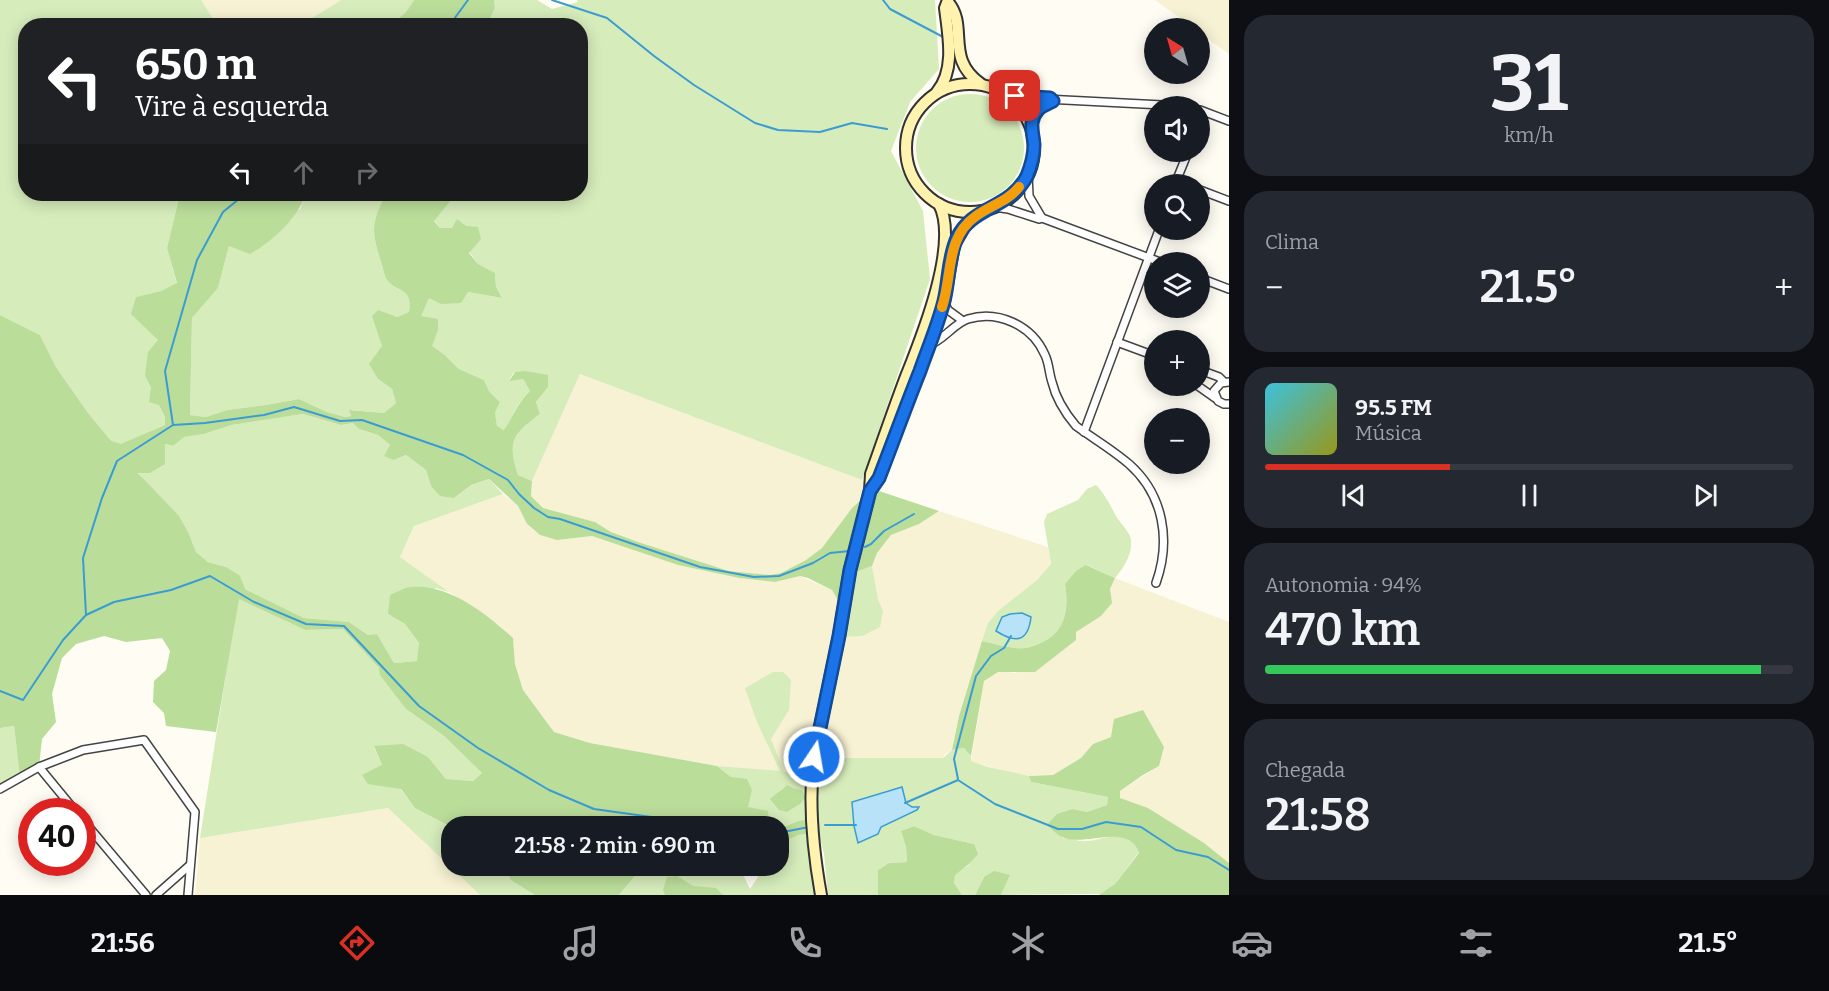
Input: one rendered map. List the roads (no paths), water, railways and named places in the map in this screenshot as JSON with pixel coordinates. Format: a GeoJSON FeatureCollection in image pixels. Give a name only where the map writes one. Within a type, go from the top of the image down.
{"type":"FeatureCollection","features":[{"type":"Feature","properties":{"kind":"street"},"geometry":{"type":"LineString","coordinates":[[821,895],[814,853],[811,776],[814,757],[850,570],[870,491],[871,474],[933,304],[946,232],[944,213],[939,204],[918,185],[909,168],[906,149],[911,122],[922,105],[943,85],[948,62],[945,8],[948,1],[955,10],[958,48],[962,62],[972,78],[1008,97],[1022,110],[1030,127],[1034,146],[1031,165],[1017,190],[1003,202],[964,226],[957,238],[952,252],[944,302],[879,478],[870,491]]}},
{"type":"Feature","properties":{"kind":"street"},"geometry":{"type":"LineString","coordinates":[[936,93],[963,84],[982,85]]}},
{"type":"Feature","properties":{"kind":"street"},"geometry":{"type":"LineString","coordinates":[[1008,97],[1144,105]]}},
{"type":"Feature","properties":{"kind":"street"},"geometry":{"type":"LineString","coordinates":[[1030,127],[1039,109],[1053,101]]}},
{"type":"Feature","properties":{"kind":"street"},"geometry":{"type":"LineString","coordinates":[[1210,116],[1229,121]]}},
{"type":"Feature","properties":{"kind":"street"},"geometry":{"type":"LineString","coordinates":[[1028,174],[1029,196],[1042,218]]}},
{"type":"Feature","properties":{"kind":"street"},"geometry":{"type":"LineString","coordinates":[[1210,194],[1229,201]]}},
{"type":"Feature","properties":{"kind":"street"},"geometry":{"type":"LineString","coordinates":[[939,204],[966,212],[990,208],[1008,209],[1042,218],[1144,256]]}},
{"type":"Feature","properties":{"kind":"street"},"geometry":{"type":"LineString","coordinates":[[1084,432],[1144,271]]}},
{"type":"Feature","properties":{"kind":"street"},"geometry":{"type":"LineString","coordinates":[[1210,282],[1229,289]]}},
{"type":"Feature","properties":{"kind":"street"},"geometry":{"type":"LineString","coordinates":[[944,302],[948,310],[963,321]]}},
{"type":"Feature","properties":{"kind":"street"},"geometry":{"type":"LineString","coordinates":[[929,345],[963,321],[979,317],[996,317],[1012,322],[1026,330],[1037,341],[1045,354],[1052,384],[1060,403],[1070,419],[1130,465],[1144,480],[1155,499],[1162,519],[1164,541],[1162,562],[1156,583]]}},
{"type":"Feature","properties":{"kind":"street"},"geometry":{"type":"LineString","coordinates":[[1117,342],[1144,352]]}},
{"type":"Feature","properties":{"kind":"street"},"geometry":{"type":"LineString","coordinates":[[1210,374],[1226,382],[1216,388],[1216,398]]}},
{"type":"Feature","properties":{"kind":"street"},"geometry":{"type":"LineString","coordinates":[[1210,394],[1221,403],[1228,405]]}},
{"type":"Feature","properties":{"kind":"street"},"geometry":{"type":"LineString","coordinates":[[0,789],[39,767],[83,750],[144,740],[195,812],[188,895]]}},
{"type":"Feature","properties":{"kind":"street"},"geometry":{"type":"LineString","coordinates":[[39,767],[64,798]]}},
{"type":"Feature","properties":{"kind":"street"},"geometry":{"type":"LineString","coordinates":[[96,836],[146,895]]}},
{"type":"Feature","properties":{"kind":"street"},"geometry":{"type":"LineString","coordinates":[[156,895],[190,865]]}},
{"type":"Feature","properties":{"kind":"water"},"geometry":{"type":"Polygon","coordinates":[[[1022,613],[1031,617],[1024,636],[1009,638],[996,631],[1002,617],[1022,613]]]}},
{"type":"Feature","properties":{"kind":"water"},"geometry":{"type":"Polygon","coordinates":[[[902,787],[906,803],[912,807],[919,807],[917,810],[881,827],[878,834],[858,843],[852,802],[902,787]]]}},
{"type":"Feature","properties":{"kind":"waterway"},"geometry":{"type":"LineString","coordinates":[[455,18],[468,0]]}},
{"type":"Feature","properties":{"kind":"waterway"},"geometry":{"type":"LineString","coordinates":[[552,0],[607,18],[694,85],[755,123],[778,130],[820,132],[852,123],[887,129]]}},
{"type":"Feature","properties":{"kind":"waterway"},"geometry":{"type":"LineString","coordinates":[[883,0],[890,9],[945,38]]}},
{"type":"Feature","properties":{"kind":"waterway"},"geometry":{"type":"LineString","coordinates":[[0,691],[23,700],[63,640],[86,615],[83,558],[102,498],[117,461],[173,425],[165,371],[197,260],[223,212],[236,201]]}},
{"type":"Feature","properties":{"kind":"waterway"},"geometry":{"type":"LineString","coordinates":[[173,425],[264,415],[294,407],[340,421],[362,420],[463,455],[508,480],[534,508],[548,517],[560,519],[700,567],[754,577],[779,576],[813,563],[830,553],[850,551]]}},
{"type":"Feature","properties":{"kind":"waterway"},"geometry":{"type":"LineString","coordinates":[[865,547],[884,531],[914,514]]}},
{"type":"Feature","properties":{"kind":"waterway"},"geometry":{"type":"LineString","coordinates":[[86,615],[114,602],[171,590],[210,576],[254,602],[306,624],[344,626],[419,706],[478,748],[549,790],[594,809],[644,816]]}},
{"type":"Feature","properties":{"kind":"waterway"},"geometry":{"type":"LineString","coordinates":[[958,779],[954,759],[976,676],[991,656],[1004,648],[1011,636]]}},
{"type":"Feature","properties":{"kind":"waterway"},"geometry":{"type":"LineString","coordinates":[[905,803],[958,780],[995,804],[1058,829],[1082,829],[1106,822],[1141,827],[1176,850],[1208,857],[1229,870]]}},
{"type":"Feature","properties":{"kind":"waterway"},"geometry":{"type":"LineString","coordinates":[[825,825],[856,825]]}},
{"type":"Feature","properties":{"kind":"waterway"},"geometry":{"type":"LineString","coordinates":[[789,831],[809,827]]}}]}
